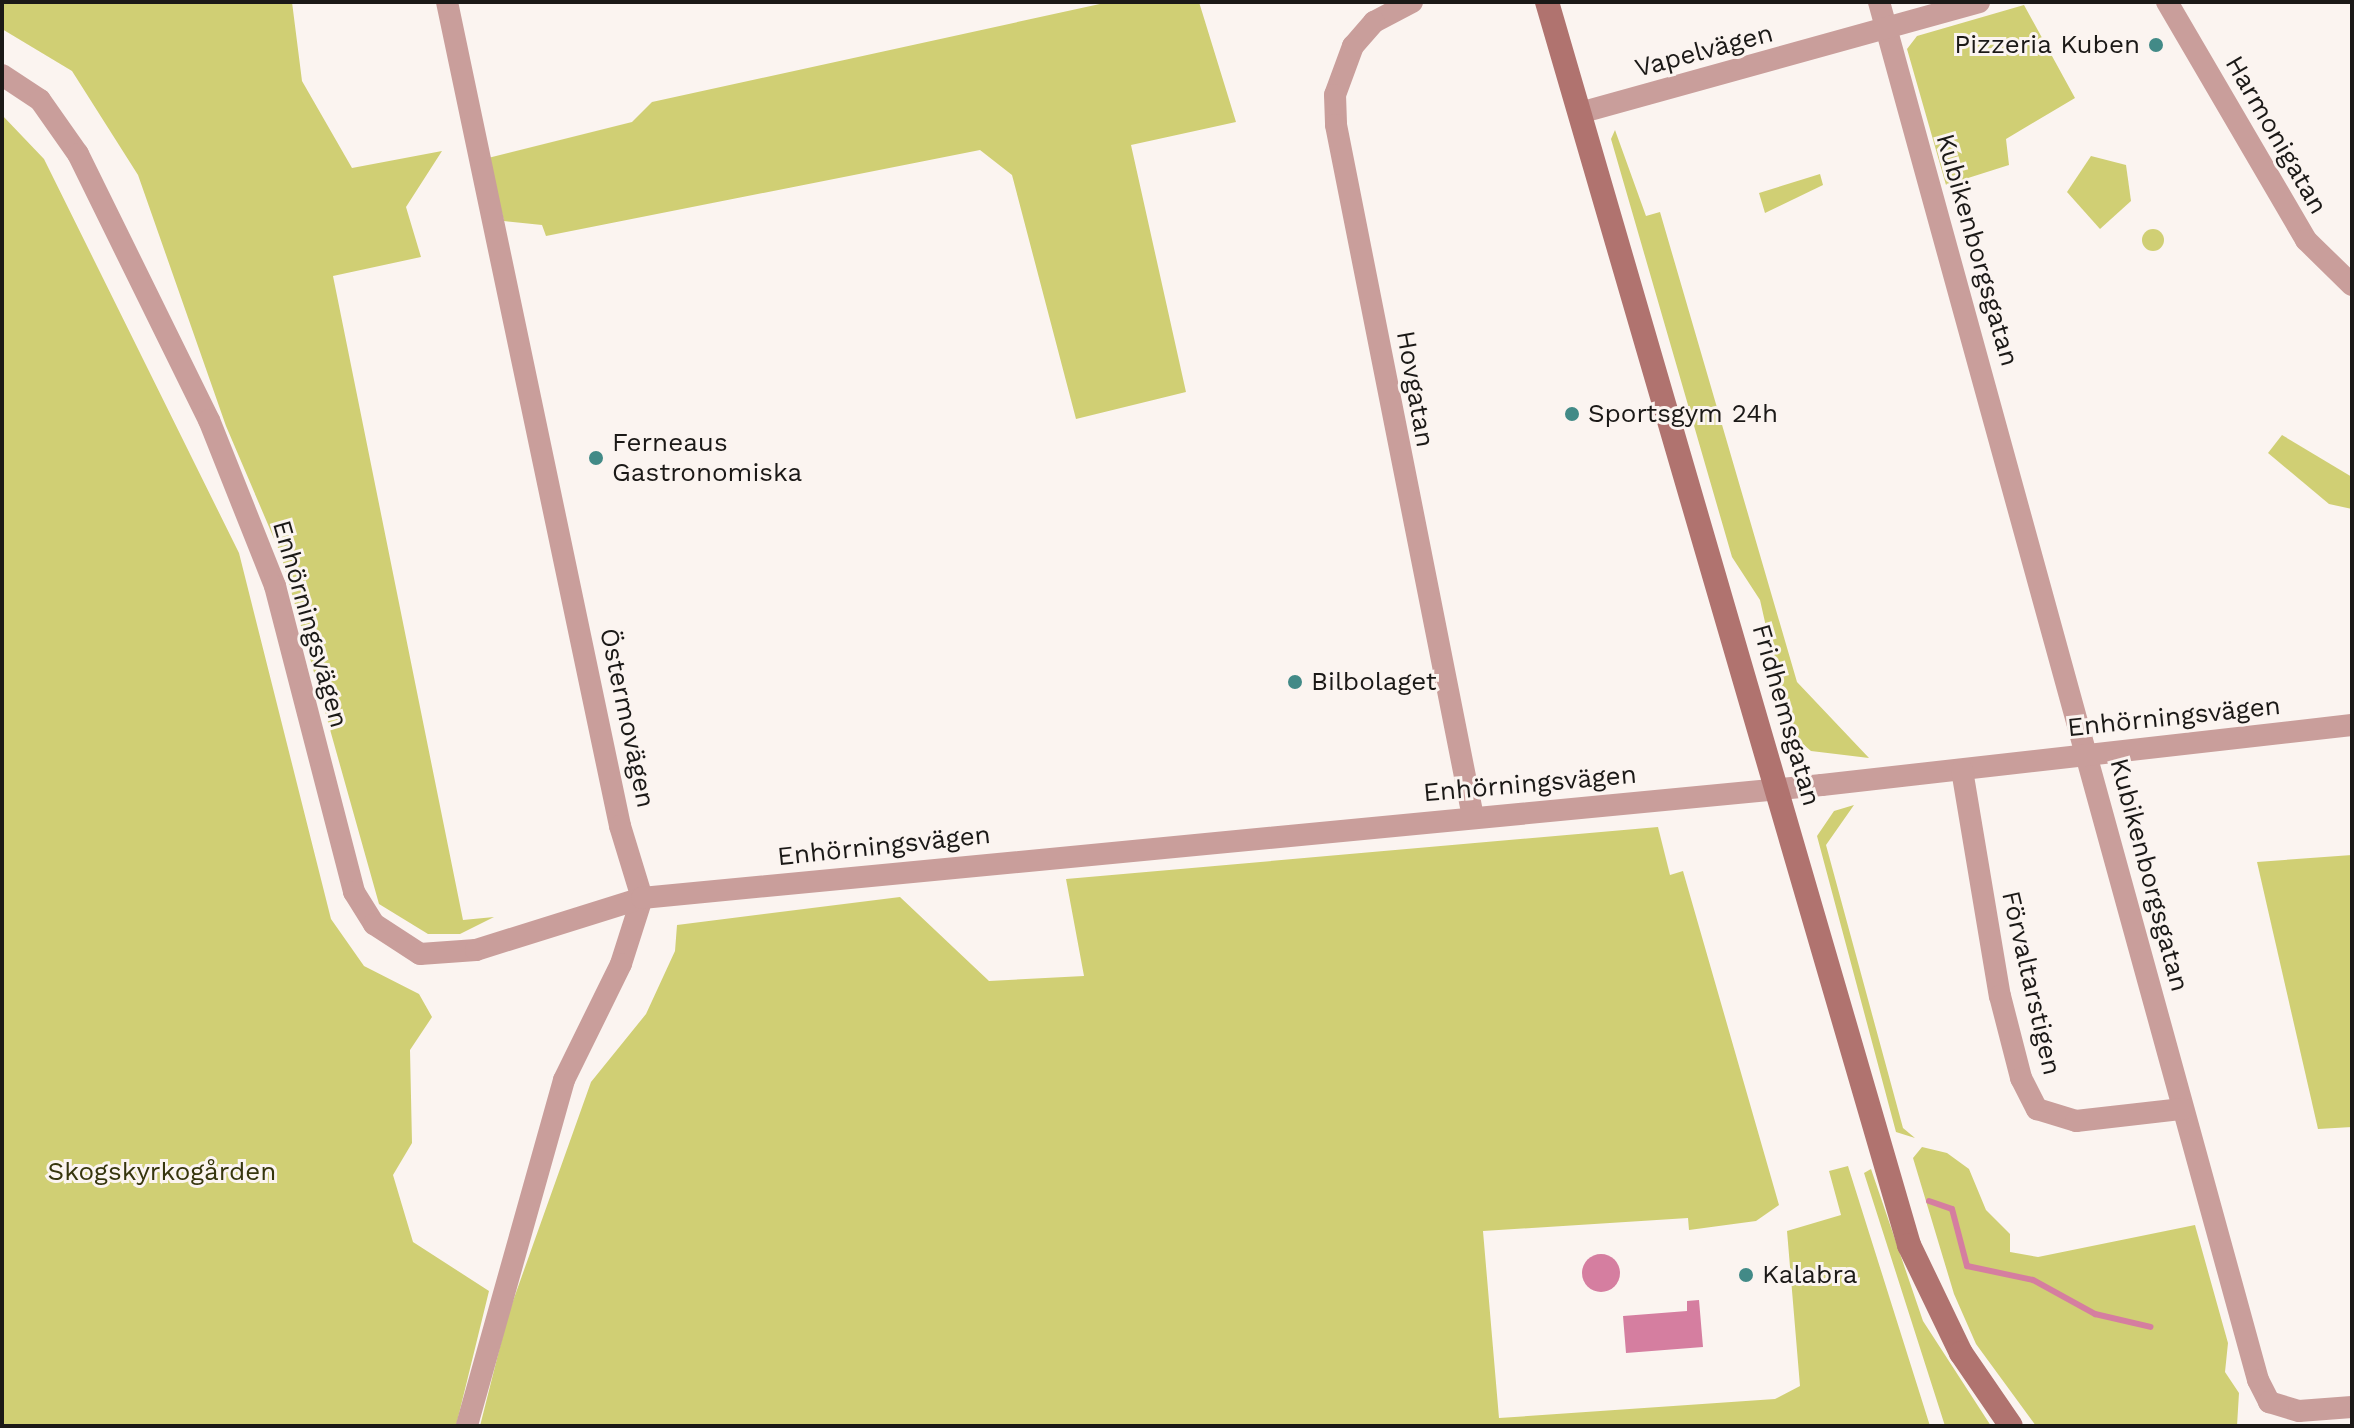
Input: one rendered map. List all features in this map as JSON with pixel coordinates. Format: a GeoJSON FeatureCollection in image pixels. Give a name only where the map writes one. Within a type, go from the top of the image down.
{"type":"FeatureCollection","features":[{"type":"Feature","properties":{"kind":"street","name":"Östermovägen"},"geometry":{"type":"LineString","coordinates":[[447,2],[620,826],[642,898]]}},
{"type":"Feature","properties":{"kind":"street","name":"Hovgatan"},"geometry":{"type":"LineString","coordinates":[[1412,2],[1374,22],[1353,46],[1335,95],[1336,125],[1473,817]]}},
{"type":"Feature","properties":{"kind":"street","name":"Fridhemsgatan"},"geometry":{"type":"LineString","coordinates":[[1547,2],[1583,112],[1917,1270],[2011,1426]]}},
{"type":"Feature","properties":{"kind":"street","name":"Kubikenborgsgatan"},"geometry":{"type":"LineString","coordinates":[[1879,2],[2089,756],[2182,1109],[2269,1402],[2299,1411],[2352,1407]]}},
{"type":"Feature","properties":{"kind":"street","name":"Vapelvägen"},"geometry":{"type":"LineString","coordinates":[[1583,112],[1979,2]]}},
{"type":"Feature","properties":{"kind":"street","name":"Harmonigatan"},"geometry":{"type":"LineString","coordinates":[[2167,2],[2306,240],[2352,285]]}},
{"type":"Feature","properties":{"kind":"street","name":"Enhörningsvägen"},"geometry":{"type":"LineString","coordinates":[[2,75],[40,100],[78,154],[209,420],[275,586],[354,892],[374,924],[420,954],[446,954],[642,898],[1962,770],[2352,725]]}},
{"type":"Feature","properties":{"kind":"street","name":"Förvaltarstigen"},"geometry":{"type":"LineString","coordinates":[[1962,770],[2000,996],[2021,1078],[2037,1109],[2076,1121],[2182,1109]]}},
{"type":"Feature","properties":{"kind":"street"},"geometry":{"type":"LineString","coordinates":[[467,1426],[564,1080],[621,964],[642,898]]}},
{"type":"Feature","properties":{"kind":"green space"},"geometry":{"type":"Polygon","coordinates":[[[2,2],[292,2],[302,81],[352,168],[442,151],[406,207],[421,257],[333,276],[463,920],[494,917],[460,934],[428,934],[379,904],[281,555],[226,426],[138,175],[72,71],[2,29],[2,2]]]}},
{"type":"Feature","properties":{"kind":"green space"},"geometry":{"type":"Polygon","coordinates":[[[1109,2],[1199,2],[1236,122],[1131,145],[1186,392],[1076,419],[1012,175],[980,150],[546,236],[542,225],[504,221],[488,158],[632,122],[652,102],[1109,2]]]}},
{"type":"Feature","properties":{"kind":"green space"},"geometry":{"type":"Polygon","coordinates":[[[2024,5],[2075,98],[2006,139],[2009,165],[1946,185],[1907,49],[1917,36],[2024,5]]]}},
{"type":"Feature","properties":{"kind":"green space","name":"Skogskyrkogården"},"geometry":{"type":"Polygon","coordinates":[[[2,115],[44,159],[239,553],[331,919],[364,966],[419,994],[432,1017],[410,1050],[412,1143],[393,1175],[413,1242],[489,1291],[456,1426],[2,1426],[2,115]]]}},
{"type":"Feature","properties":{"kind":"green space"},"geometry":{"type":"Polygon","coordinates":[[[1615,130],[1646,216],[1660,212],[1797,682],[1869,758],[1811,751],[1790,733],[1760,600],[1732,557],[1611,139],[1615,130]]]}},
{"type":"Feature","properties":{"kind":"green space"},"geometry":{"type":"Polygon","coordinates":[[[2091,156],[2126,165],[2131,201],[2100,229],[2067,192],[2091,156]]]}},
{"type":"Feature","properties":{"kind":"green space"},"geometry":{"type":"Polygon","coordinates":[[[1820,174],[1823,185],[1765,213],[1759,193],[1820,174]]]}},
{"type":"Feature","properties":{"kind":"green space"},"geometry":{"type":"Polygon","coordinates":[[[2153,229],[2164,240],[2153,251],[2142,240],[2153,229]]]}},
{"type":"Feature","properties":{"kind":"green space"},"geometry":{"type":"Polygon","coordinates":[[[2282,435],[2352,477],[2352,509],[2329,504],[2268,453],[2282,435]]]}},
{"type":"Feature","properties":{"kind":"green space"},"geometry":{"type":"Polygon","coordinates":[[[1854,805],[1826,845],[1903,1128],[1915,1138],[1896,1132],[1817,836],[1834,811],[1854,805]]]}},
{"type":"Feature","properties":{"kind":"green space"},"geometry":{"type":"Polygon","coordinates":[[[1658,827],[1670,875],[1683,871],[1779,1205],[1756,1221],[1689,1230],[1688,1218],[1483,1231],[1499,1418],[1775,1399],[1800,1386],[1787,1231],[1841,1215],[1829,1171],[1848,1166],[1930,1426],[480,1426],[508,1315],[591,1082],[646,1014],[675,951],[677,925],[900,897],[989,981],[1084,976],[1066,879],[1658,827]]]}},
{"type":"Feature","properties":{"kind":"green space"},"geometry":{"type":"Polygon","coordinates":[[[2352,855],[2352,1127],[2318,1129],[2257,862],[2352,855]]]}},
{"type":"Feature","properties":{"kind":"green space"},"geometry":{"type":"Polygon","coordinates":[[[1922,1147],[1947,1153],[1969,1169],[1986,1210],[2010,1234],[2010,1252],[2038,1257],[2195,1225],[2228,1343],[2225,1372],[2239,1393],[2237,1426],[2036,1426],[1976,1344],[1954,1294],[1913,1158],[1922,1147]]]}},
{"type":"Feature","properties":{"kind":"green space"},"geometry":{"type":"Polygon","coordinates":[[[1871,1169],[1923,1321],[1991,1426],[1945,1426],[1864,1173],[1871,1169]]]}},
{"type":"Feature","properties":{"kind":"shaded area"},"geometry":{"type":"Polygon","coordinates":[[[1601,1254],[1614,1260],[1620,1273],[1614,1286],[1601,1292],[1588,1286],[1582,1273],[1588,1260],[1601,1254]]]}},
{"type":"Feature","properties":{"kind":"shaded area"},"geometry":{"type":"Polygon","coordinates":[[[1699,1300],[1703,1347],[1626,1353],[1623,1316],[1687,1311],[1687,1301],[1699,1300]]]}},
{"type":"Feature","properties":{"kind":"waterway"},"geometry":{"type":"LineString","coordinates":[[1929,1201],[1952,1209],[1967,1266],[2033,1280],[2095,1314],[2151,1327]]}},
{"type":"Feature","properties":{"kind":"place","name":"Pizzeria Kuben"},"geometry":{"type":"Point","coordinates":[2156,45]}},
{"type":"Feature","properties":{"kind":"place","name":"Sportsgym 24h"},"geometry":{"type":"Point","coordinates":[1572,414]}},
{"type":"Feature","properties":{"kind":"place","name":"Ferneaus Gastronomiska"},"geometry":{"type":"Point","coordinates":[596,458]}},
{"type":"Feature","properties":{"kind":"place","name":"Bilbolaget"},"geometry":{"type":"Point","coordinates":[1295,682]}},
{"type":"Feature","properties":{"kind":"place","name":"Kalabra"},"geometry":{"type":"Point","coordinates":[1746,1275]}}]}
